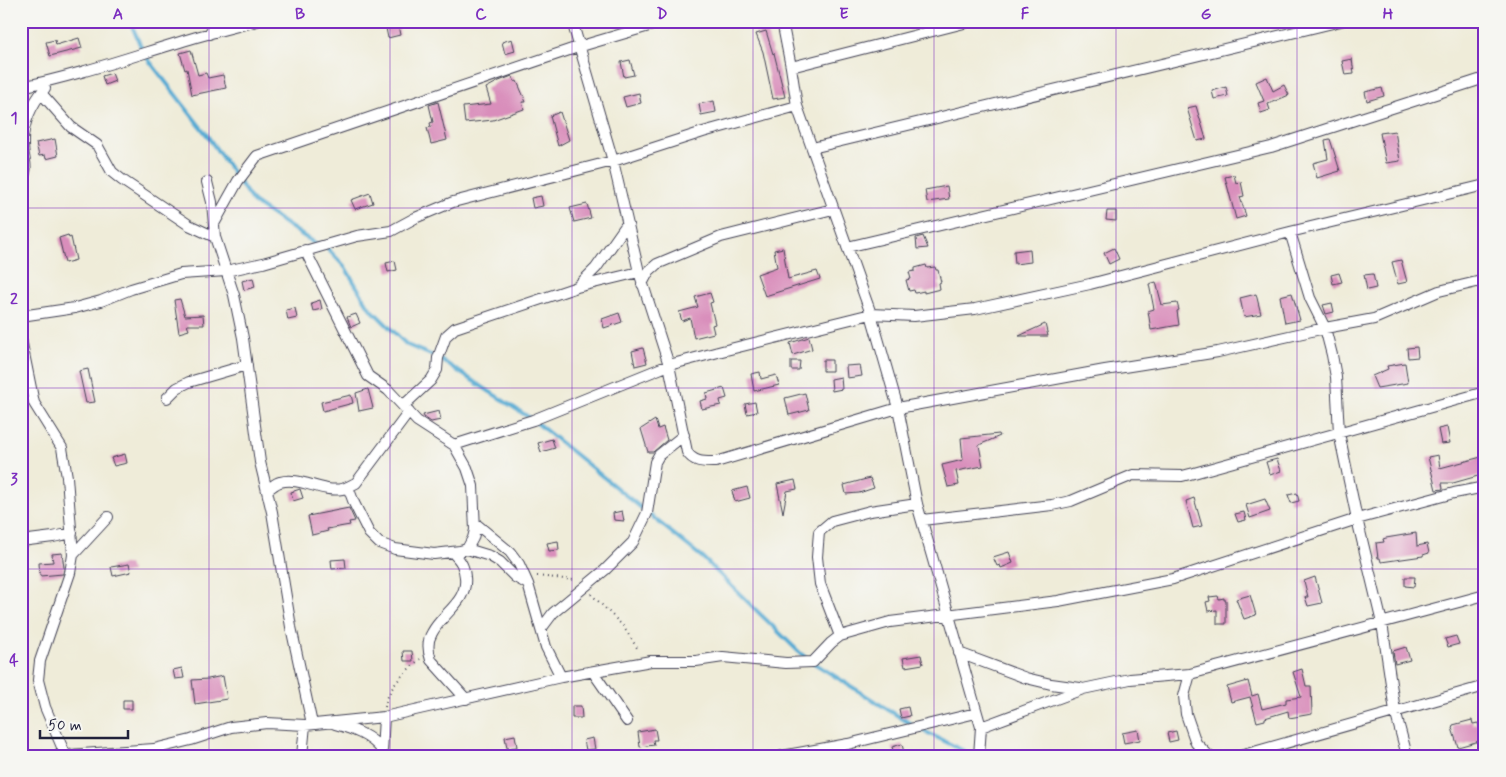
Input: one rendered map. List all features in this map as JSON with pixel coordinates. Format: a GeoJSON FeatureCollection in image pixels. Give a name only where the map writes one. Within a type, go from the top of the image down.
{"type":"FeatureCollection","features":[{"type":"Feature","properties":{"kind":"street"},"geometry":{"type":"LineString","coordinates":[[209,34],[218,21]]}},
{"type":"Feature","properties":{"kind":"street"},"geometry":{"type":"LineString","coordinates":[[21,86],[53,80],[257,21]]}},
{"type":"Feature","properties":{"kind":"street"},"geometry":{"type":"LineString","coordinates":[[572,21],[612,161],[642,284],[670,366],[687,452],[690,457],[699,462],[716,462],[898,408],[1105,370],[1218,352],[1374,319],[1440,291],[1485,280]]}},
{"type":"Feature","properties":{"kind":"street"},"geometry":{"type":"LineString","coordinates":[[215,222],[238,181],[257,156],[578,47],[666,21]]}},
{"type":"Feature","properties":{"kind":"street"},"geometry":{"type":"LineString","coordinates":[[782,21],[792,67],[797,106],[871,314],[898,408],[917,504],[980,727],[979,756]]}},
{"type":"Feature","properties":{"kind":"street"},"geometry":{"type":"LineString","coordinates":[[792,67],[972,21]]}},
{"type":"Feature","properties":{"kind":"street"},"geometry":{"type":"LineString","coordinates":[[812,148],[1342,21]]}},
{"type":"Feature","properties":{"kind":"street"},"geometry":{"type":"LineString","coordinates":[[846,247],[1271,147],[1485,78]]}},
{"type":"Feature","properties":{"kind":"street"},"geometry":{"type":"LineString","coordinates":[[21,183],[27,168],[23,143],[29,111],[41,93],[53,80]]}},
{"type":"Feature","properties":{"kind":"street"},"geometry":{"type":"LineString","coordinates":[[41,93],[71,127],[97,145],[112,172],[189,225],[215,237]]}},
{"type":"Feature","properties":{"kind":"street"},"geometry":{"type":"LineString","coordinates":[[21,316],[75,308],[181,274],[226,271],[263,263],[358,236],[391,231],[415,218],[453,202],[612,161],[703,132],[797,106]]}},
{"type":"Feature","properties":{"kind":"street"},"geometry":{"type":"LineString","coordinates":[[207,182],[215,222],[215,237],[234,295],[243,338],[260,462],[272,512],[308,725],[302,756]]}},
{"type":"Feature","properties":{"kind":"street"},"geometry":{"type":"LineString","coordinates":[[454,445],[533,420],[670,366],[871,314],[914,316],[975,309],[1090,284],[1290,232],[1485,185]]}},
{"type":"Feature","properties":{"kind":"street"},"geometry":{"type":"LineString","coordinates":[[642,284],[649,271],[657,264],[721,237],[833,209]]}},
{"type":"Feature","properties":{"kind":"street"},"geometry":{"type":"LineString","coordinates":[[577,287],[596,268],[627,224]]}},
{"type":"Feature","properties":{"kind":"street"},"geometry":{"type":"LineString","coordinates":[[1290,232],[1310,298],[1325,328],[1336,377],[1339,433],[1382,623],[1395,711],[1405,748],[1405,756]]}},
{"type":"Feature","properties":{"kind":"street"},"geometry":{"type":"LineString","coordinates":[[305,250],[368,376],[388,390],[417,421],[454,445],[473,486],[475,523],[473,538],[467,548],[453,553],[434,554],[395,549],[380,543],[369,532],[348,487]]}},
{"type":"Feature","properties":{"kind":"street"},"geometry":{"type":"LineString","coordinates":[[267,490],[279,482],[292,481],[340,490],[356,483],[406,409],[431,380],[437,370],[438,358],[446,336],[455,328],[577,287],[639,272]]}},
{"type":"Feature","properties":{"kind":"street"},"geometry":{"type":"LineString","coordinates":[[21,339],[34,403],[62,448],[67,477],[73,555],[70,573],[40,660],[38,680],[46,707],[65,754]]}},
{"type":"Feature","properties":{"kind":"street"},"geometry":{"type":"LineString","coordinates":[[167,398],[177,388],[189,382],[247,365]]}},
{"type":"Feature","properties":{"kind":"street"},"geometry":{"type":"LineString","coordinates":[[922,520],[1061,503],[1087,495],[1133,475],[1182,476],[1485,392]]}},
{"type":"Feature","properties":{"kind":"street"},"geometry":{"type":"LineString","coordinates":[[541,629],[553,613],[605,570],[633,542],[648,513],[655,462],[659,455],[684,435]]}},
{"type":"Feature","properties":{"kind":"street"},"geometry":{"type":"LineString","coordinates":[[53,756],[65,754],[155,753],[231,727],[267,723],[308,725],[384,716],[561,677],[646,662],[696,661],[723,658],[786,663],[813,662],[840,636],[890,622],[1058,602],[1173,579],[1357,519],[1454,493],[1485,487]]}},
{"type":"Feature","properties":{"kind":"street"},"geometry":{"type":"LineString","coordinates":[[840,636],[820,584],[817,557],[818,532],[832,521],[870,511],[917,504]]}},
{"type":"Feature","properties":{"kind":"street"},"geometry":{"type":"LineString","coordinates":[[73,555],[108,517]]}},
{"type":"Feature","properties":{"kind":"street"},"geometry":{"type":"LineString","coordinates":[[475,523],[510,552],[526,580],[546,648],[561,677]]}},
{"type":"Feature","properties":{"kind":"street"},"geometry":{"type":"LineString","coordinates":[[21,541],[72,533]]}},
{"type":"Feature","properties":{"kind":"street"},"geometry":{"type":"LineString","coordinates":[[467,548],[500,562],[515,577],[526,580]]}},
{"type":"Feature","properties":{"kind":"street"},"geometry":{"type":"LineString","coordinates":[[453,553],[462,562],[466,585],[463,594],[455,606],[431,634],[428,652],[431,660],[466,699]]}},
{"type":"Feature","properties":{"kind":"street"},"geometry":{"type":"LineString","coordinates":[[980,727],[1083,689],[1130,679],[1190,674],[1485,595]]}},
{"type":"Feature","properties":{"kind":"street"},"geometry":{"type":"LineString","coordinates":[[959,653],[1026,678],[1083,689]]}},
{"type":"Feature","properties":{"kind":"street"},"geometry":{"type":"LineString","coordinates":[[593,672],[627,721]]}},
{"type":"Feature","properties":{"kind":"street"},"geometry":{"type":"LineString","coordinates":[[1190,674],[1184,696],[1186,714],[1196,743],[1209,756]]}},
{"type":"Feature","properties":{"kind":"street"},"geometry":{"type":"LineString","coordinates":[[1240,756],[1485,686]]}},
{"type":"Feature","properties":{"kind":"street"},"geometry":{"type":"LineString","coordinates":[[782,756],[848,744],[976,713]]}},
{"type":"Feature","properties":{"kind":"street"},"geometry":{"type":"LineString","coordinates":[[382,753],[384,716]]}},
{"type":"Feature","properties":{"kind":"street"},"geometry":{"type":"LineString","coordinates":[[330,722],[356,730],[377,744],[382,753]]}},
{"type":"Feature","properties":{"kind":"path"},"geometry":{"type":"LineString","coordinates":[[526,580],[577,581],[623,626],[646,662]]}},
{"type":"Feature","properties":{"kind":"path"},"geometry":{"type":"LineString","coordinates":[[384,716],[386,699],[394,687],[405,672],[428,652]]}},
{"type":"Feature","properties":{"kind":"building"},"geometry":{"type":"Polygon","coordinates":[[[398,25],[400,35],[388,38],[386,28],[398,25]]]}},
{"type":"Feature","properties":{"kind":"building"},"geometry":{"type":"Polygon","coordinates":[[[766,31],[774,53],[785,97],[773,99],[763,52],[756,34],[766,31]]]}},
{"type":"Feature","properties":{"kind":"building"},"geometry":{"type":"Polygon","coordinates":[[[79,38],[82,48],[50,56],[46,42],[55,40],[56,45],[79,38]]]}},
{"type":"Feature","properties":{"kind":"building"},"geometry":{"type":"Polygon","coordinates":[[[512,39],[515,51],[505,54],[502,42],[512,39]]]}},
{"type":"Feature","properties":{"kind":"building"},"geometry":{"type":"Polygon","coordinates":[[[191,50],[198,75],[206,73],[208,78],[223,75],[226,88],[192,95],[187,69],[185,70],[180,53],[191,50]]]}},
{"type":"Feature","properties":{"kind":"building"},"geometry":{"type":"Polygon","coordinates":[[[1352,59],[1354,74],[1345,75],[1342,61],[1352,59]]]}},
{"type":"Feature","properties":{"kind":"building"},"geometry":{"type":"Polygon","coordinates":[[[630,60],[634,75],[624,77],[621,62],[630,60]]]}},
{"type":"Feature","properties":{"kind":"building"},"geometry":{"type":"Polygon","coordinates":[[[112,73],[115,81],[105,85],[102,76],[112,73]]]}},
{"type":"Feature","properties":{"kind":"building"},"geometry":{"type":"Polygon","coordinates":[[[512,76],[515,82],[517,81],[526,102],[522,102],[524,109],[493,120],[465,123],[463,107],[491,104],[486,88],[512,76]]]}},
{"type":"Feature","properties":{"kind":"building"},"geometry":{"type":"Polygon","coordinates":[[[1267,77],[1273,91],[1284,85],[1289,95],[1268,104],[1270,110],[1261,113],[1258,103],[1264,101],[1256,82],[1267,77]]]}},
{"type":"Feature","properties":{"kind":"building"},"geometry":{"type":"Polygon","coordinates":[[[1226,87],[1228,96],[1214,99],[1212,91],[1226,87]]]}},
{"type":"Feature","properties":{"kind":"building"},"geometry":{"type":"Polygon","coordinates":[[[1382,88],[1384,96],[1367,101],[1365,92],[1382,88]]]}},
{"type":"Feature","properties":{"kind":"building"},"geometry":{"type":"Polygon","coordinates":[[[639,93],[641,103],[626,107],[623,97],[639,93]]]}},
{"type":"Feature","properties":{"kind":"building"},"geometry":{"type":"Polygon","coordinates":[[[714,101],[716,112],[701,115],[699,104],[714,101]]]}},
{"type":"Feature","properties":{"kind":"building"},"geometry":{"type":"Polygon","coordinates":[[[438,102],[447,140],[431,144],[427,128],[431,127],[430,123],[433,122],[429,105],[438,102]]]}},
{"type":"Feature","properties":{"kind":"building"},"geometry":{"type":"Polygon","coordinates":[[[1196,106],[1206,139],[1197,141],[1187,108],[1196,106]]]}},
{"type":"Feature","properties":{"kind":"building"},"geometry":{"type":"Polygon","coordinates":[[[560,112],[569,140],[558,146],[550,116],[560,112]]]}},
{"type":"Feature","properties":{"kind":"building"},"geometry":{"type":"Polygon","coordinates":[[[1395,131],[1400,161],[1386,163],[1380,133],[1395,131]]]}},
{"type":"Feature","properties":{"kind":"building"},"geometry":{"type":"Polygon","coordinates":[[[55,139],[58,156],[46,159],[45,155],[39,156],[36,143],[55,139]]]}},
{"type":"Feature","properties":{"kind":"building"},"geometry":{"type":"Polygon","coordinates":[[[1330,139],[1340,171],[1317,178],[1313,163],[1328,159],[1325,140],[1330,139]]]}},
{"type":"Feature","properties":{"kind":"building"},"geometry":{"type":"Polygon","coordinates":[[[1234,175],[1236,183],[1241,182],[1244,196],[1240,197],[1246,216],[1236,219],[1225,177],[1234,175]]]}},
{"type":"Feature","properties":{"kind":"building"},"geometry":{"type":"Polygon","coordinates":[[[947,186],[949,199],[927,202],[925,190],[947,186]]]}},
{"type":"Feature","properties":{"kind":"building"},"geometry":{"type":"Polygon","coordinates":[[[370,193],[373,203],[355,209],[351,200],[370,193]]]}},
{"type":"Feature","properties":{"kind":"building"},"geometry":{"type":"Polygon","coordinates":[[[541,196],[543,206],[533,208],[531,198],[541,196]]]}},
{"type":"Feature","properties":{"kind":"building"},"geometry":{"type":"Polygon","coordinates":[[[587,204],[591,218],[574,222],[570,208],[587,204]]]}},
{"type":"Feature","properties":{"kind":"building"},"geometry":{"type":"Polygon","coordinates":[[[1107,211],[1116,211],[1116,221],[1106,220],[1107,211]]]}},
{"type":"Feature","properties":{"kind":"building"},"geometry":{"type":"Polygon","coordinates":[[[68,235],[69,238],[71,237],[76,260],[65,263],[59,238],[68,235]]]}},
{"type":"Feature","properties":{"kind":"building"},"geometry":{"type":"Polygon","coordinates":[[[923,236],[928,248],[917,249],[916,238],[923,236]]]}},
{"type":"Feature","properties":{"kind":"building"},"geometry":{"type":"Polygon","coordinates":[[[783,248],[788,279],[817,271],[820,279],[765,296],[757,274],[777,267],[774,250],[783,248]]]}},
{"type":"Feature","properties":{"kind":"building"},"geometry":{"type":"Polygon","coordinates":[[[1114,248],[1119,259],[1109,264],[1104,253],[1114,248]]]}},
{"type":"Feature","properties":{"kind":"building"},"geometry":{"type":"Polygon","coordinates":[[[1030,249],[1031,262],[1015,264],[1014,251],[1030,249]]]}},
{"type":"Feature","properties":{"kind":"building"},"geometry":{"type":"Polygon","coordinates":[[[1401,260],[1407,282],[1398,284],[1392,262],[1401,260]]]}},
{"type":"Feature","properties":{"kind":"building"},"geometry":{"type":"Polygon","coordinates":[[[395,261],[397,270],[388,272],[386,263],[395,261]]]}},
{"type":"Feature","properties":{"kind":"building"},"geometry":{"type":"Polygon","coordinates":[[[926,265],[927,268],[935,267],[938,270],[941,282],[939,283],[940,289],[924,293],[924,291],[915,293],[914,290],[909,291],[906,280],[911,279],[909,272],[926,265]]]}},
{"type":"Feature","properties":{"kind":"building"},"geometry":{"type":"Polygon","coordinates":[[[1339,273],[1342,282],[1333,284],[1331,275],[1339,273]]]}},
{"type":"Feature","properties":{"kind":"building"},"geometry":{"type":"Polygon","coordinates":[[[1373,274],[1376,288],[1367,290],[1364,275],[1373,274]]]}},
{"type":"Feature","properties":{"kind":"building"},"geometry":{"type":"Polygon","coordinates":[[[253,278],[255,287],[244,290],[242,281],[253,278]]]}},
{"type":"Feature","properties":{"kind":"building"},"geometry":{"type":"Polygon","coordinates":[[[1156,282],[1162,305],[1177,303],[1179,325],[1151,330],[1148,311],[1154,309],[1149,284],[1156,282]]]}},
{"type":"Feature","properties":{"kind":"building"},"geometry":{"type":"Polygon","coordinates":[[[710,293],[713,302],[710,303],[715,324],[712,325],[714,333],[694,338],[690,318],[682,321],[679,312],[698,307],[695,297],[710,293]]]}},
{"type":"Feature","properties":{"kind":"building"},"geometry":{"type":"Polygon","coordinates":[[[1292,293],[1300,320],[1285,323],[1280,296],[1292,293]]]}},
{"type":"Feature","properties":{"kind":"building"},"geometry":{"type":"Polygon","coordinates":[[[1256,294],[1261,314],[1244,317],[1240,298],[1256,294]]]}},
{"type":"Feature","properties":{"kind":"building"},"geometry":{"type":"Polygon","coordinates":[[[180,299],[185,316],[203,315],[204,325],[187,325],[189,330],[179,333],[174,300],[180,299]]]}},
{"type":"Feature","properties":{"kind":"building"},"geometry":{"type":"Polygon","coordinates":[[[320,300],[322,309],[313,311],[311,303],[320,300]]]}},
{"type":"Feature","properties":{"kind":"building"},"geometry":{"type":"Polygon","coordinates":[[[1332,303],[1334,312],[1326,314],[1323,305],[1332,303]]]}},
{"type":"Feature","properties":{"kind":"building"},"geometry":{"type":"Polygon","coordinates":[[[295,308],[297,318],[288,320],[286,310],[295,308]]]}},
{"type":"Feature","properties":{"kind":"building"},"geometry":{"type":"Polygon","coordinates":[[[619,313],[622,322],[604,328],[602,319],[619,313]]]}},
{"type":"Feature","properties":{"kind":"building"},"geometry":{"type":"Polygon","coordinates":[[[356,314],[360,323],[351,327],[347,317],[356,314]]]}},
{"type":"Feature","properties":{"kind":"building"},"geometry":{"type":"Polygon","coordinates":[[[1045,324],[1048,336],[1019,336],[1045,324]]]}},
{"type":"Feature","properties":{"kind":"building"},"geometry":{"type":"Polygon","coordinates":[[[809,337],[812,349],[793,355],[790,343],[809,337]]]}},
{"type":"Feature","properties":{"kind":"building"},"geometry":{"type":"Polygon","coordinates":[[[1417,347],[1418,357],[1408,358],[1407,348],[1417,347]]]}},
{"type":"Feature","properties":{"kind":"building"},"geometry":{"type":"Polygon","coordinates":[[[643,348],[647,363],[635,366],[632,351],[643,348]]]}},
{"type":"Feature","properties":{"kind":"building"},"geometry":{"type":"Polygon","coordinates":[[[823,360],[832,360],[832,371],[823,371],[823,360]]]}},
{"type":"Feature","properties":{"kind":"building"},"geometry":{"type":"Polygon","coordinates":[[[791,361],[800,361],[799,370],[791,370],[791,361]]]}},
{"type":"Feature","properties":{"kind":"building"},"geometry":{"type":"Polygon","coordinates":[[[1405,363],[1408,383],[1377,388],[1372,376],[1388,369],[1387,366],[1405,363]]]}},
{"type":"Feature","properties":{"kind":"building"},"geometry":{"type":"Polygon","coordinates":[[[860,365],[862,376],[847,378],[846,366],[860,365]]]}},
{"type":"Feature","properties":{"kind":"building"},"geometry":{"type":"Polygon","coordinates":[[[88,369],[95,402],[86,403],[79,371],[88,369]]]}},
{"type":"Feature","properties":{"kind":"building"},"geometry":{"type":"Polygon","coordinates":[[[760,372],[761,379],[776,375],[779,385],[754,391],[751,374],[760,372]]]}},
{"type":"Feature","properties":{"kind":"building"},"geometry":{"type":"Polygon","coordinates":[[[841,377],[842,389],[832,391],[831,379],[841,377]]]}},
{"type":"Feature","properties":{"kind":"building"},"geometry":{"type":"Polygon","coordinates":[[[724,388],[727,398],[720,400],[721,405],[702,409],[700,401],[707,399],[706,393],[724,388]]]}},
{"type":"Feature","properties":{"kind":"building"},"geometry":{"type":"Polygon","coordinates":[[[368,389],[373,408],[359,411],[356,393],[368,389]]]}},
{"type":"Feature","properties":{"kind":"building"},"geometry":{"type":"Polygon","coordinates":[[[805,393],[809,410],[789,415],[785,398],[805,393]]]}},
{"type":"Feature","properties":{"kind":"building"},"geometry":{"type":"Polygon","coordinates":[[[351,395],[353,403],[323,411],[321,402],[351,395]]]}},
{"type":"Feature","properties":{"kind":"building"},"geometry":{"type":"Polygon","coordinates":[[[755,402],[757,412],[747,414],[745,404],[755,402]]]}},
{"type":"Feature","properties":{"kind":"building"},"geometry":{"type":"Polygon","coordinates":[[[439,411],[441,420],[431,422],[423,415],[439,411]]]}},
{"type":"Feature","properties":{"kind":"building"},"geometry":{"type":"Polygon","coordinates":[[[655,420],[658,429],[663,427],[667,440],[653,452],[648,452],[641,429],[655,420]]]}},
{"type":"Feature","properties":{"kind":"building"},"geometry":{"type":"Polygon","coordinates":[[[1447,427],[1450,443],[1441,444],[1438,429],[1447,427]]]}},
{"type":"Feature","properties":{"kind":"building"},"geometry":{"type":"Polygon","coordinates":[[[999,434],[1000,436],[979,445],[983,466],[956,471],[959,485],[948,487],[942,465],[963,460],[961,438],[999,434]]]}},
{"type":"Feature","properties":{"kind":"building"},"geometry":{"type":"Polygon","coordinates":[[[552,439],[555,448],[541,452],[538,443],[552,439]]]}},
{"type":"Feature","properties":{"kind":"building"},"geometry":{"type":"Polygon","coordinates":[[[125,454],[127,463],[114,466],[111,458],[125,454]]]}},
{"type":"Feature","properties":{"kind":"building"},"geometry":{"type":"Polygon","coordinates":[[[1438,455],[1440,468],[1485,456],[1485,474],[1453,483],[1442,483],[1443,489],[1436,490],[1428,457],[1438,455]]]}},
{"type":"Feature","properties":{"kind":"building"},"geometry":{"type":"Polygon","coordinates":[[[1277,459],[1281,471],[1270,475],[1266,462],[1277,459]]]}},
{"type":"Feature","properties":{"kind":"building"},"geometry":{"type":"Polygon","coordinates":[[[870,478],[874,488],[859,493],[846,494],[844,485],[870,478]]]}},
{"type":"Feature","properties":{"kind":"building"},"geometry":{"type":"Polygon","coordinates":[[[795,480],[797,489],[787,491],[783,513],[777,484],[795,480]]]}},
{"type":"Feature","properties":{"kind":"building"},"geometry":{"type":"Polygon","coordinates":[[[747,487],[750,498],[735,502],[732,491],[747,487]]]}},
{"type":"Feature","properties":{"kind":"building"},"geometry":{"type":"Polygon","coordinates":[[[300,489],[303,498],[293,501],[291,492],[300,489]]]}},
{"type":"Feature","properties":{"kind":"building"},"geometry":{"type":"Polygon","coordinates":[[[1297,493],[1299,501],[1291,503],[1288,495],[1297,493]]]}},
{"type":"Feature","properties":{"kind":"building"},"geometry":{"type":"Polygon","coordinates":[[[1194,498],[1202,526],[1193,528],[1186,501],[1194,498]]]}},
{"type":"Feature","properties":{"kind":"building"},"geometry":{"type":"Polygon","coordinates":[[[1265,499],[1270,511],[1250,518],[1246,505],[1265,499]]]}},
{"type":"Feature","properties":{"kind":"building"},"geometry":{"type":"Polygon","coordinates":[[[349,508],[355,521],[349,522],[350,525],[327,529],[328,531],[312,535],[308,516],[349,508]]]}},
{"type":"Feature","properties":{"kind":"building"},"geometry":{"type":"Polygon","coordinates":[[[622,511],[624,521],[614,520],[613,513],[622,511]]]}},
{"type":"Feature","properties":{"kind":"building"},"geometry":{"type":"Polygon","coordinates":[[[1244,512],[1246,520],[1238,522],[1235,514],[1244,512]]]}},
{"type":"Feature","properties":{"kind":"building"},"geometry":{"type":"Polygon","coordinates":[[[1416,533],[1417,546],[1427,544],[1429,553],[1423,556],[1381,562],[1380,558],[1378,558],[1376,543],[1384,542],[1383,539],[1386,538],[1416,533]]]}},
{"type":"Feature","properties":{"kind":"building"},"geometry":{"type":"Polygon","coordinates":[[[558,541],[559,550],[549,551],[547,543],[558,541]]]}},
{"type":"Feature","properties":{"kind":"building"},"geometry":{"type":"Polygon","coordinates":[[[1009,552],[1013,563],[1001,568],[1000,565],[997,566],[993,557],[1009,552]]]}},
{"type":"Feature","properties":{"kind":"building"},"geometry":{"type":"Polygon","coordinates":[[[62,553],[63,574],[40,576],[39,563],[53,562],[52,554],[62,553]]]}},
{"type":"Feature","properties":{"kind":"building"},"geometry":{"type":"Polygon","coordinates":[[[345,559],[346,568],[332,569],[331,560],[345,559]]]}},
{"type":"Feature","properties":{"kind":"building"},"geometry":{"type":"Polygon","coordinates":[[[129,564],[131,572],[113,576],[111,567],[129,564]]]}},
{"type":"Feature","properties":{"kind":"building"},"geometry":{"type":"Polygon","coordinates":[[[1315,577],[1322,603],[1308,606],[1305,597],[1308,597],[1304,581],[1315,577]]]}},
{"type":"Feature","properties":{"kind":"building"},"geometry":{"type":"Polygon","coordinates":[[[1405,577],[1415,577],[1414,587],[1405,586],[1405,577]]]}},
{"type":"Feature","properties":{"kind":"building"},"geometry":{"type":"Polygon","coordinates":[[[1250,595],[1256,615],[1244,619],[1236,599],[1250,595]]]}},
{"type":"Feature","properties":{"kind":"building"},"geometry":{"type":"Polygon","coordinates":[[[1218,596],[1219,599],[1224,598],[1226,600],[1226,624],[1217,624],[1217,610],[1208,611],[1206,602],[1210,601],[1209,597],[1218,596]]]}},
{"type":"Feature","properties":{"kind":"building"},"geometry":{"type":"Polygon","coordinates":[[[1456,636],[1459,644],[1448,647],[1445,639],[1456,636]]]}},
{"type":"Feature","properties":{"kind":"building"},"geometry":{"type":"Polygon","coordinates":[[[1406,647],[1410,660],[1395,664],[1393,651],[1406,647]]]}},
{"type":"Feature","properties":{"kind":"building"},"geometry":{"type":"Polygon","coordinates":[[[403,651],[412,651],[413,661],[404,661],[403,651]]]}},
{"type":"Feature","properties":{"kind":"building"},"geometry":{"type":"Polygon","coordinates":[[[921,655],[923,664],[905,667],[903,658],[921,655]]]}},
{"type":"Feature","properties":{"kind":"building"},"geometry":{"type":"Polygon","coordinates":[[[182,668],[184,678],[175,679],[173,670],[182,668]]]}},
{"type":"Feature","properties":{"kind":"building"},"geometry":{"type":"Polygon","coordinates":[[[1302,669],[1306,686],[1311,686],[1312,714],[1289,718],[1288,711],[1257,722],[1250,697],[1231,702],[1227,687],[1248,681],[1252,696],[1258,694],[1262,709],[1286,703],[1286,699],[1301,697],[1293,672],[1302,669]]]}},
{"type":"Feature","properties":{"kind":"building"},"geometry":{"type":"Polygon","coordinates":[[[223,676],[227,699],[195,704],[192,680],[223,676]]]}},
{"type":"Feature","properties":{"kind":"building"},"geometry":{"type":"Polygon","coordinates":[[[123,700],[132,700],[132,709],[123,709],[123,700]]]}},
{"type":"Feature","properties":{"kind":"building"},"geometry":{"type":"Polygon","coordinates":[[[572,706],[581,706],[582,718],[572,718],[572,706]]]}},
{"type":"Feature","properties":{"kind":"building"},"geometry":{"type":"Polygon","coordinates":[[[908,707],[910,716],[901,718],[899,709],[908,707]]]}},
{"type":"Feature","properties":{"kind":"building"},"geometry":{"type":"Polygon","coordinates":[[[1472,720],[1473,724],[1478,723],[1483,740],[1458,747],[1452,728],[1453,725],[1472,720]]]}},
{"type":"Feature","properties":{"kind":"building"},"geometry":{"type":"Polygon","coordinates":[[[655,729],[657,740],[653,740],[654,745],[640,747],[638,732],[655,729]]]}},
{"type":"Feature","properties":{"kind":"building"},"geometry":{"type":"Polygon","coordinates":[[[1138,730],[1140,740],[1124,743],[1122,733],[1138,730]]]}},
{"type":"Feature","properties":{"kind":"building"},"geometry":{"type":"Polygon","coordinates":[[[1176,731],[1178,740],[1169,742],[1167,733],[1176,731]]]}},
{"type":"Feature","properties":{"kind":"building"},"geometry":{"type":"Polygon","coordinates":[[[515,735],[517,747],[507,748],[505,737],[515,735]]]}},
{"type":"Feature","properties":{"kind":"building"},"geometry":{"type":"Polygon","coordinates":[[[593,738],[595,749],[586,750],[584,740],[593,738]]]}},
{"type":"Feature","properties":{"kind":"building"},"geometry":{"type":"Polygon","coordinates":[[[902,744],[904,753],[895,756],[892,747],[902,744]]]}},
{"type":"Feature","properties":{"kind":"waterway"},"geometry":{"type":"LineString","coordinates":[[130,21],[144,54],[206,134],[253,202],[317,245]]}},
{"type":"Feature","properties":{"kind":"waterway"},"geometry":{"type":"LineString","coordinates":[[326,247],[345,267],[369,307],[407,345],[438,358],[533,420],[703,558],[808,659]]}},
{"type":"Feature","properties":{"kind":"waterway"},"geometry":{"type":"LineString","coordinates":[[814,663],[914,726]]}},
{"type":"Feature","properties":{"kind":"waterway"},"geometry":{"type":"LineString","coordinates":[[920,729],[974,756]]}}]}
